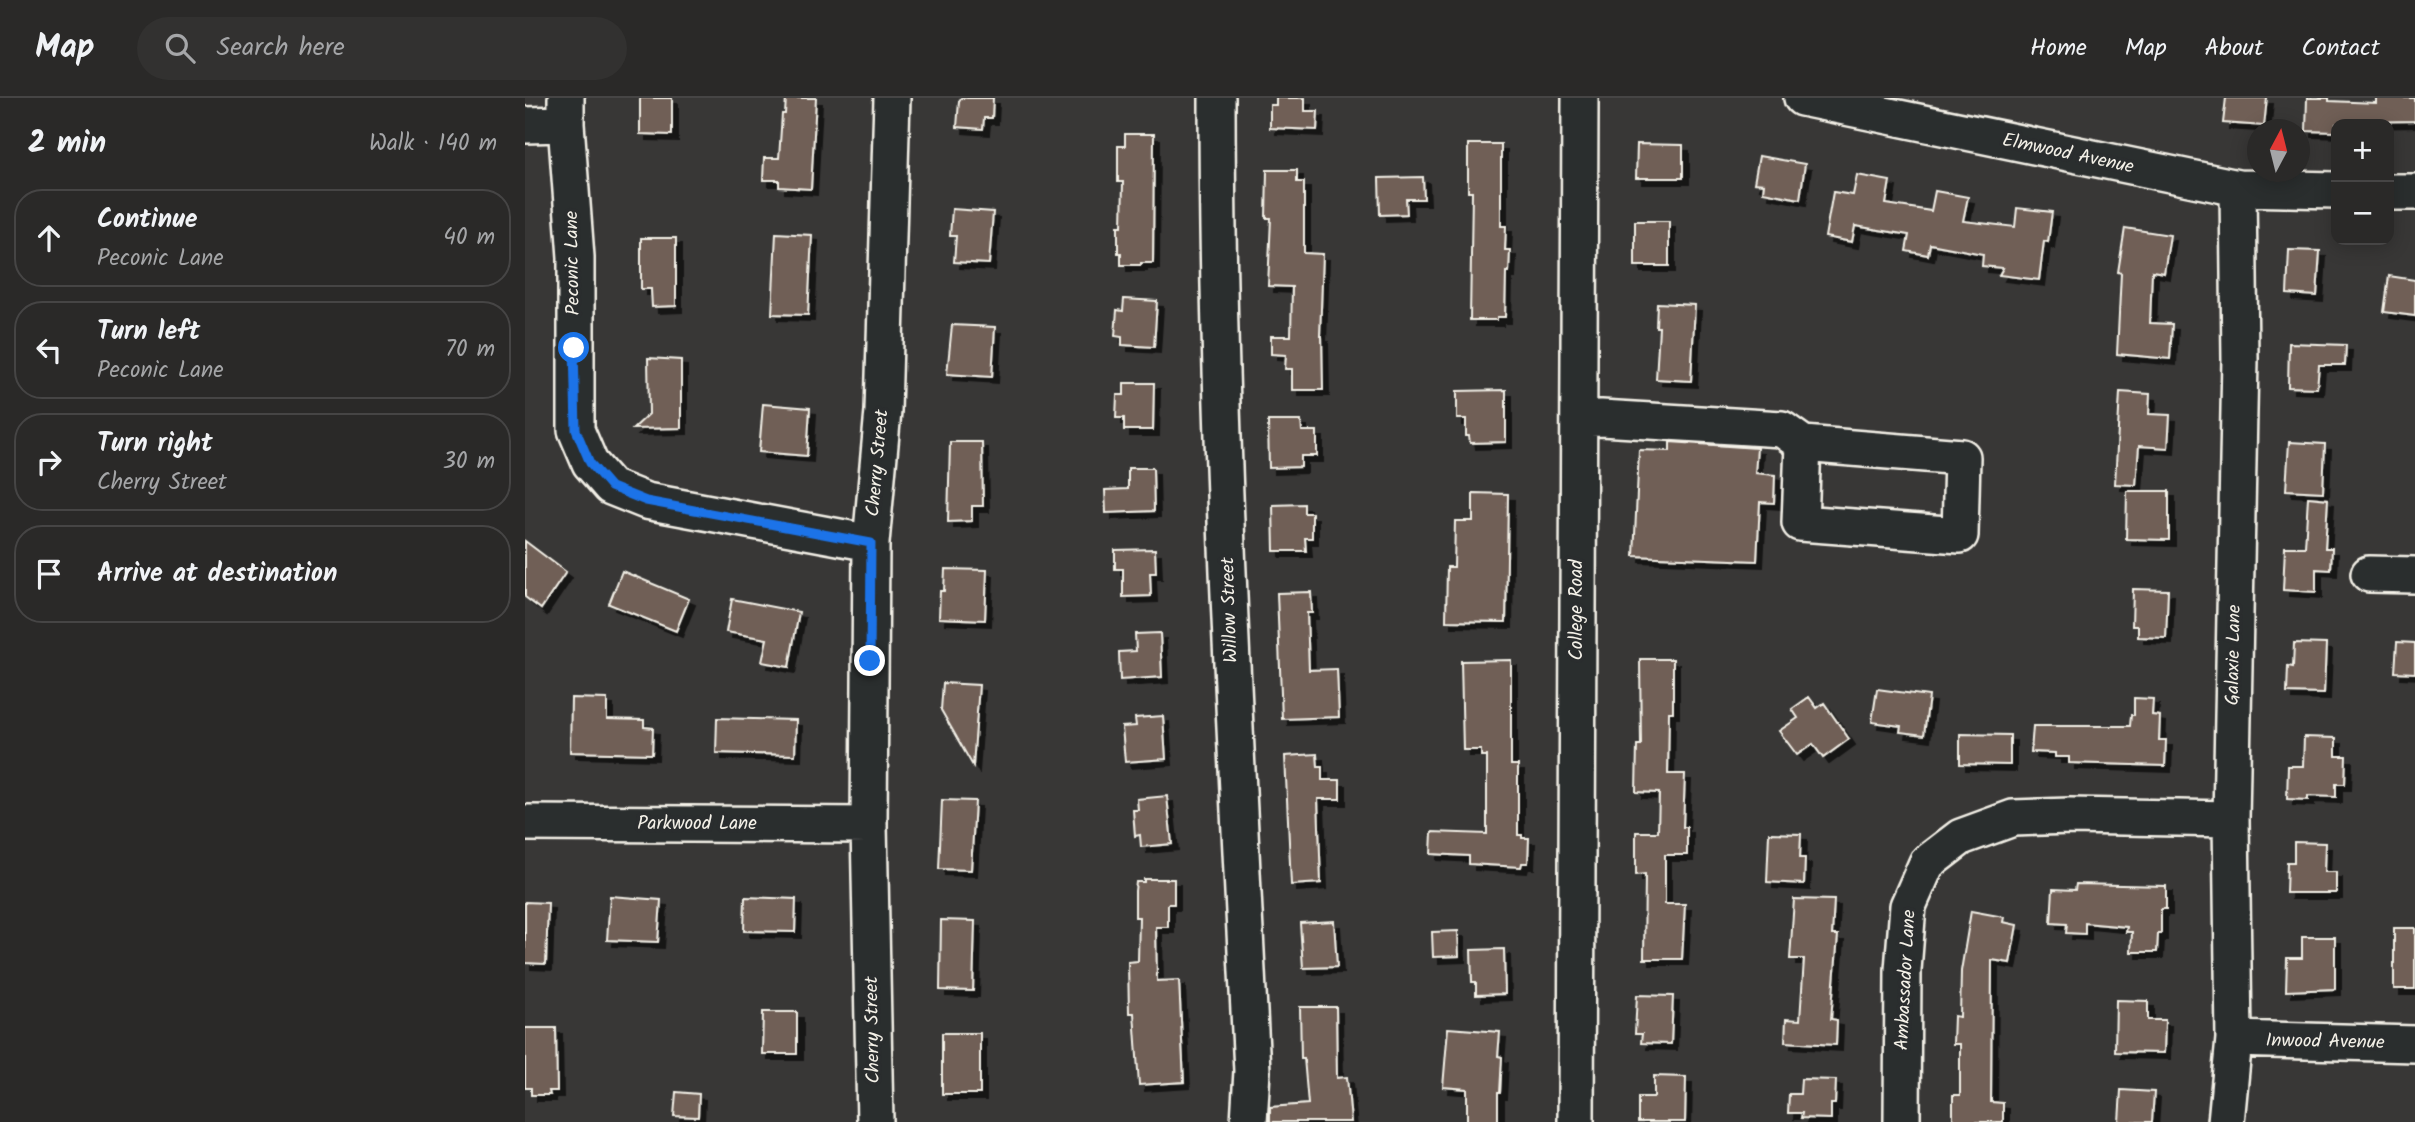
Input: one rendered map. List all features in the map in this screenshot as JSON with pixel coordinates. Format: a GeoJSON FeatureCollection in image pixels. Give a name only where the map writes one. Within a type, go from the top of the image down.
{"type":"FeatureCollection","features":[{"type":"Feature","properties":{"kind":"street","name":"Cherry Street"},"geometry":{"type":"LineString","coordinates":[[875,1122],[869,825],[871,543],[883,411],[892,98]]}},
{"type":"Feature","properties":{"kind":"street","name":"Willow Street"},"geometry":{"type":"LineString","coordinates":[[1217,98],[1217,270],[1252,1071],[1249,1122]]}},
{"type":"Feature","properties":{"kind":"street","name":"College Road"},"geometry":{"type":"LineString","coordinates":[[1576,1122],[1580,98]]}},
{"type":"Feature","properties":{"kind":"street","name":"Elmwood Avenue"},"geometry":{"type":"LineString","coordinates":[[1802,98],[1875,106],[2238,188],[2331,190]]}},
{"type":"Feature","properties":{"kind":"street","name":"Peconic Lane"},"geometry":{"type":"LineString","coordinates":[[566,111],[576,257],[576,430],[590,463],[611,487],[646,501],[871,543]]}},
{"type":"Feature","properties":{"kind":"street"},"geometry":{"type":"LineString","coordinates":[[525,125],[566,111]]}},
{"type":"Feature","properties":{"kind":"street","name":"Galaxie Lane"},"geometry":{"type":"LineString","coordinates":[[2226,1122],[2234,1040],[2231,819],[2240,359],[2238,188]]}},
{"type":"Feature","properties":{"kind":"street"},"geometry":{"type":"LineString","coordinates":[[2394,192],[2415,192]]}},
{"type":"Feature","properties":{"kind":"street"},"geometry":{"type":"LineString","coordinates":[[1579,419],[1782,429],[1803,444],[1962,457],[1960,535],[1800,523],[1803,444]]}},
{"type":"Feature","properties":{"kind":"street"},"geometry":{"type":"LineString","coordinates":[[2369,574],[2415,575]]}},
{"type":"Feature","properties":{"kind":"street","name":"Ambassador Lane"},"geometry":{"type":"LineString","coordinates":[[1902,1122],[1903,970],[1908,905],[1927,863],[1961,837],[2013,818],[2070,816],[2231,819]]}},
{"type":"Feature","properties":{"kind":"street","name":"Parkwood Lane"},"geometry":{"type":"LineString","coordinates":[[525,823],[869,825]]}},
{"type":"Feature","properties":{"kind":"street","name":"Inwood Avenue"},"geometry":{"type":"LineString","coordinates":[[2234,1040],[2415,1044]]}},
{"type":"Feature","properties":{"kind":"building"},"geometry":{"type":"Polygon","coordinates":[[[640,98],[672,98],[672,135],[640,134],[640,98]]]}},
{"type":"Feature","properties":{"kind":"building"},"geometry":{"type":"Polygon","coordinates":[[[786,98],[816,98],[811,189],[779,187],[779,180],[763,180],[764,158],[779,158],[782,114],[785,114],[786,98]]]}},
{"type":"Feature","properties":{"kind":"building"},"geometry":{"type":"Polygon","coordinates":[[[961,98],[993,98],[992,118],[984,118],[983,129],[957,127],[961,98]]]}},
{"type":"Feature","properties":{"kind":"building"},"geometry":{"type":"Polygon","coordinates":[[[1276,98],[1305,98],[1305,111],[1318,111],[1317,130],[1270,128],[1270,105],[1276,105],[1276,98]]]}},
{"type":"Feature","properties":{"kind":"building"},"geometry":{"type":"Polygon","coordinates":[[[2226,98],[2267,98],[2265,119],[2247,119],[2247,125],[2223,123],[2226,98]]]}},
{"type":"Feature","properties":{"kind":"building"},"geometry":{"type":"Polygon","coordinates":[[[2307,98],[2376,103],[2376,98],[2415,98],[2415,121],[2331,119],[2331,132],[2310,131],[2310,119],[2306,119],[2307,98]]]}},
{"type":"Feature","properties":{"kind":"building"},"geometry":{"type":"Polygon","coordinates":[[[1125,134],[1154,134],[1153,263],[1121,265],[1121,253],[1118,253],[1123,182],[1118,182],[1118,146],[1125,146],[1125,134]]]}},
{"type":"Feature","properties":{"kind":"building"},"geometry":{"type":"Polygon","coordinates":[[[1468,144],[1501,144],[1501,226],[1506,226],[1505,250],[1510,250],[1509,272],[1506,272],[1505,317],[1497,317],[1497,320],[1470,320],[1472,192],[1468,192],[1468,144]]]}},
{"type":"Feature","properties":{"kind":"building"},"geometry":{"type":"Polygon","coordinates":[[[1637,144],[1683,145],[1683,178],[1636,178],[1637,144]]]}},
{"type":"Feature","properties":{"kind":"building"},"geometry":{"type":"Polygon","coordinates":[[[1759,156],[1805,164],[1800,199],[1763,192],[1764,184],[1754,183],[1759,156]]]}},
{"type":"Feature","properties":{"kind":"building"},"geometry":{"type":"Polygon","coordinates":[[[1267,170],[1297,170],[1297,182],[1304,182],[1304,253],[1323,254],[1320,336],[1323,390],[1292,390],[1292,369],[1285,369],[1286,355],[1271,354],[1271,336],[1291,336],[1292,287],[1268,286],[1271,218],[1266,218],[1267,170]]]}},
{"type":"Feature","properties":{"kind":"building"},"geometry":{"type":"Polygon","coordinates":[[[1857,175],[1890,181],[1886,204],[1931,211],[1935,191],[1968,197],[1963,221],[2015,227],[2017,208],[2052,212],[2048,242],[2044,241],[2039,280],[1999,275],[2003,268],[1982,266],[1983,254],[1930,244],[1928,255],[1906,251],[1909,235],[1855,226],[1852,242],[1825,237],[1833,192],[1853,195],[1857,175]]]}},
{"type":"Feature","properties":{"kind":"building"},"geometry":{"type":"Polygon","coordinates":[[[1423,177],[1424,199],[1406,199],[1407,214],[1380,215],[1379,178],[1423,177]]]}},
{"type":"Feature","properties":{"kind":"building"},"geometry":{"type":"Polygon","coordinates":[[[952,209],[993,212],[989,264],[954,262],[956,236],[950,236],[952,209]]]}},
{"type":"Feature","properties":{"kind":"building"},"geometry":{"type":"Polygon","coordinates":[[[1635,221],[1669,221],[1669,266],[1635,266],[1635,221]]]}},
{"type":"Feature","properties":{"kind":"building"},"geometry":{"type":"Polygon","coordinates":[[[2125,228],[2170,235],[2164,273],[2152,271],[2150,323],[2172,324],[2170,359],[2117,354],[2121,273],[2118,272],[2125,228]]]}},
{"type":"Feature","properties":{"kind":"building"},"geometry":{"type":"Polygon","coordinates":[[[776,233],[812,235],[808,315],[772,314],[776,233]]]}},
{"type":"Feature","properties":{"kind":"building"},"geometry":{"type":"Polygon","coordinates":[[[641,238],[676,238],[676,306],[652,307],[651,289],[641,289],[641,238]]]}},
{"type":"Feature","properties":{"kind":"building"},"geometry":{"type":"Polygon","coordinates":[[[2289,250],[2320,251],[2317,296],[2287,294],[2289,250]]]}},
{"type":"Feature","properties":{"kind":"building"},"geometry":{"type":"Polygon","coordinates":[[[2389,276],[2415,280],[2415,316],[2384,312],[2389,276]]]}},
{"type":"Feature","properties":{"kind":"building"},"geometry":{"type":"Polygon","coordinates":[[[1124,299],[1157,301],[1154,347],[1122,345],[1122,337],[1115,336],[1117,310],[1123,311],[1124,299]]]}},
{"type":"Feature","properties":{"kind":"building"},"geometry":{"type":"Polygon","coordinates":[[[1657,303],[1695,305],[1691,381],[1656,379],[1659,327],[1656,327],[1657,303]]]}},
{"type":"Feature","properties":{"kind":"building"},"geometry":{"type":"Polygon","coordinates":[[[952,325],[995,327],[992,377],[947,374],[952,325]]]}},
{"type":"Feature","properties":{"kind":"building"},"geometry":{"type":"Polygon","coordinates":[[[2289,343],[2346,345],[2345,365],[2319,365],[2317,388],[2288,387],[2289,343]]]}},
{"type":"Feature","properties":{"kind":"building"},"geometry":{"type":"Polygon","coordinates":[[[648,358],[681,360],[681,428],[633,429],[649,414],[648,358]]]}},
{"type":"Feature","properties":{"kind":"building"},"geometry":{"type":"Polygon","coordinates":[[[1124,383],[1154,383],[1153,430],[1124,430],[1124,418],[1116,418],[1117,395],[1124,395],[1124,383]]]}},
{"type":"Feature","properties":{"kind":"building"},"geometry":{"type":"Polygon","coordinates":[[[1506,390],[1506,442],[1470,443],[1469,436],[1466,436],[1466,419],[1457,419],[1457,391],[1506,390]]]}},
{"type":"Feature","properties":{"kind":"building"},"geometry":{"type":"Polygon","coordinates":[[[2120,392],[2150,394],[2149,414],[2170,415],[2168,448],[2139,446],[2136,485],[2115,484],[2120,392]]]}},
{"type":"Feature","properties":{"kind":"building"},"geometry":{"type":"Polygon","coordinates":[[[763,404],[810,408],[807,456],[759,452],[763,404]]]}},
{"type":"Feature","properties":{"kind":"building"},"geometry":{"type":"Polygon","coordinates":[[[1268,421],[1301,421],[1302,431],[1317,431],[1317,456],[1301,456],[1301,467],[1269,468],[1268,421]]]}},
{"type":"Feature","properties":{"kind":"building"},"geometry":{"type":"Polygon","coordinates":[[[950,442],[982,442],[983,506],[972,506],[972,521],[948,522],[950,442]]]}},
{"type":"Feature","properties":{"kind":"building"},"geometry":{"type":"Polygon","coordinates":[[[1670,442],[1757,448],[1755,473],[1775,475],[1774,503],[1760,502],[1757,561],[1634,556],[1639,450],[1670,451],[1670,442]]]}},
{"type":"Feature","properties":{"kind":"building"},"geometry":{"type":"Polygon","coordinates":[[[2289,442],[2325,444],[2323,492],[2286,490],[2289,442]]]}},
{"type":"Feature","properties":{"kind":"building"},"geometry":{"type":"Polygon","coordinates":[[[1128,468],[1153,468],[1154,511],[1106,513],[1105,490],[1128,489],[1128,468]]]}},
{"type":"Feature","properties":{"kind":"building"},"geometry":{"type":"Polygon","coordinates":[[[2127,491],[2169,491],[2169,540],[2126,539],[2127,491]]]}},
{"type":"Feature","properties":{"kind":"building"},"geometry":{"type":"Polygon","coordinates":[[[1473,493],[1508,494],[1506,622],[1446,621],[1447,567],[1454,567],[1455,521],[1473,521],[1473,493]]]}},
{"type":"Feature","properties":{"kind":"building"},"geometry":{"type":"Polygon","coordinates":[[[2308,497],[2328,499],[2325,548],[2332,548],[2331,570],[2316,569],[2316,592],[2283,590],[2285,547],[2305,547],[2308,497]]]}},
{"type":"Feature","properties":{"kind":"building"},"geometry":{"type":"Polygon","coordinates":[[[1304,504],[1304,513],[1312,513],[1312,538],[1305,538],[1306,551],[1274,551],[1273,505],[1304,504]]]}},
{"type":"Feature","properties":{"kind":"building"},"geometry":{"type":"Polygon","coordinates":[[[525,541],[566,572],[541,609],[525,597],[525,541]]]}},
{"type":"Feature","properties":{"kind":"building"},"geometry":{"type":"Polygon","coordinates":[[[1155,549],[1156,573],[1150,573],[1151,596],[1123,597],[1123,569],[1115,569],[1115,550],[1155,549]]]}},
{"type":"Feature","properties":{"kind":"building"},"geometry":{"type":"Polygon","coordinates":[[[945,569],[987,570],[985,620],[939,618],[940,591],[944,591],[945,569]]]}},
{"type":"Feature","properties":{"kind":"building"},"geometry":{"type":"Polygon","coordinates":[[[622,571],[689,599],[676,631],[609,604],[622,571]]]}},
{"type":"Feature","properties":{"kind":"building"},"geometry":{"type":"Polygon","coordinates":[[[2133,589],[2168,590],[2166,638],[2138,637],[2138,626],[2132,626],[2133,589]]]}},
{"type":"Feature","properties":{"kind":"building"},"geometry":{"type":"Polygon","coordinates":[[[1311,592],[1312,613],[1307,613],[1309,670],[1337,669],[1339,717],[1282,719],[1277,593],[1311,592]]]}},
{"type":"Feature","properties":{"kind":"building"},"geometry":{"type":"Polygon","coordinates":[[[732,599],[799,612],[789,667],[762,662],[767,639],[726,632],[732,599]]]}},
{"type":"Feature","properties":{"kind":"building"},"geometry":{"type":"Polygon","coordinates":[[[1160,633],[1162,677],[1120,680],[1119,652],[1136,651],[1135,634],[1160,633]]]}},
{"type":"Feature","properties":{"kind":"building"},"geometry":{"type":"Polygon","coordinates":[[[2397,642],[2415,643],[2415,673],[2395,672],[2397,642]]]}},
{"type":"Feature","properties":{"kind":"building"},"geometry":{"type":"Polygon","coordinates":[[[2294,643],[2326,644],[2324,694],[2287,693],[2288,666],[2293,667],[2294,643]]]}},
{"type":"Feature","properties":{"kind":"building"},"geometry":{"type":"Polygon","coordinates":[[[1640,659],[1673,659],[1673,712],[1669,712],[1668,774],[1685,774],[1683,827],[1687,827],[1687,855],[1665,855],[1665,904],[1685,904],[1682,959],[1644,959],[1645,874],[1636,875],[1636,832],[1658,832],[1659,793],[1636,792],[1637,745],[1641,745],[1640,659]]]}},
{"type":"Feature","properties":{"kind":"building"},"geometry":{"type":"Polygon","coordinates":[[[1511,660],[1511,765],[1518,765],[1518,835],[1529,838],[1528,863],[1522,863],[1521,867],[1469,864],[1469,856],[1431,854],[1432,832],[1487,834],[1487,756],[1481,756],[1481,750],[1463,750],[1461,661],[1511,660]]]}},
{"type":"Feature","properties":{"kind":"building"},"geometry":{"type":"Polygon","coordinates":[[[943,683],[979,685],[973,766],[941,710],[943,683]]]}},
{"type":"Feature","properties":{"kind":"building"},"geometry":{"type":"Polygon","coordinates":[[[1877,689],[1929,696],[1924,735],[1900,732],[1901,726],[1872,722],[1877,689]]]}},
{"type":"Feature","properties":{"kind":"building"},"geometry":{"type":"Polygon","coordinates":[[[1809,697],[1817,708],[1824,703],[1849,739],[1823,758],[1813,744],[1797,755],[1779,731],[1798,718],[1792,709],[1809,697]]]}},
{"type":"Feature","properties":{"kind":"building"},"geometry":{"type":"Polygon","coordinates":[[[571,698],[607,699],[607,719],[644,720],[644,727],[653,728],[652,754],[570,752],[571,698]]]}},
{"type":"Feature","properties":{"kind":"building"},"geometry":{"type":"Polygon","coordinates":[[[2134,698],[2153,699],[2152,715],[2160,716],[2159,740],[2166,740],[2165,766],[2069,763],[2069,757],[2055,757],[2055,753],[2031,752],[2033,726],[2130,726],[2131,715],[2134,715],[2134,698]]]}},
{"type":"Feature","properties":{"kind":"building"},"geometry":{"type":"Polygon","coordinates":[[[1163,716],[1166,759],[1125,762],[1122,727],[1136,726],[1135,718],[1163,716]]]}},
{"type":"Feature","properties":{"kind":"building"},"geometry":{"type":"Polygon","coordinates":[[[717,718],[796,720],[795,755],[716,753],[717,718]]]}},
{"type":"Feature","properties":{"kind":"building"},"geometry":{"type":"Polygon","coordinates":[[[1960,734],[2010,735],[2010,765],[1960,764],[1960,734]]]}},
{"type":"Feature","properties":{"kind":"building"},"geometry":{"type":"Polygon","coordinates":[[[2304,737],[2336,738],[2336,756],[2346,756],[2345,784],[2336,784],[2336,797],[2308,796],[2308,800],[2287,799],[2288,766],[2303,766],[2304,737]]]}},
{"type":"Feature","properties":{"kind":"building"},"geometry":{"type":"Polygon","coordinates":[[[1317,754],[1318,767],[1322,767],[1322,780],[1340,780],[1340,799],[1318,799],[1321,883],[1291,885],[1285,756],[1317,754]]]}},
{"type":"Feature","properties":{"kind":"building"},"geometry":{"type":"Polygon","coordinates":[[[1167,796],[1172,844],[1141,847],[1140,835],[1135,836],[1133,810],[1138,810],[1137,799],[1167,796]]]}},
{"type":"Feature","properties":{"kind":"building"},"geometry":{"type":"Polygon","coordinates":[[[942,800],[975,801],[971,870],[939,869],[942,800]]]}},
{"type":"Feature","properties":{"kind":"building"},"geometry":{"type":"Polygon","coordinates":[[[1769,833],[1801,834],[1800,858],[1805,858],[1804,884],[1767,882],[1769,833]]]}},
{"type":"Feature","properties":{"kind":"building"},"geometry":{"type":"Polygon","coordinates":[[[2294,842],[2325,843],[2324,872],[2336,872],[2336,893],[2286,893],[2287,862],[2294,862],[2294,842]]]}},
{"type":"Feature","properties":{"kind":"building"},"geometry":{"type":"Polygon","coordinates":[[[1144,879],[1174,879],[1174,904],[1168,904],[1168,927],[1156,927],[1157,981],[1179,980],[1184,1082],[1139,1085],[1134,1013],[1129,1013],[1128,962],[1138,961],[1139,917],[1135,917],[1135,891],[1136,882],[1144,882],[1144,879]]]}},
{"type":"Feature","properties":{"kind":"building"},"geometry":{"type":"Polygon","coordinates":[[[2076,884],[2166,886],[2166,909],[2161,909],[2161,934],[2158,934],[2157,952],[2131,952],[2132,932],[2126,932],[2127,927],[2085,923],[2085,934],[2066,933],[2067,924],[2051,923],[2053,889],[2075,890],[2076,884]]]}},
{"type":"Feature","properties":{"kind":"building"},"geometry":{"type":"Polygon","coordinates":[[[610,896],[661,900],[658,942],[607,940],[610,896]]]}},
{"type":"Feature","properties":{"kind":"building"},"geometry":{"type":"Polygon","coordinates":[[[745,897],[796,899],[795,932],[744,931],[745,897]]]}},
{"type":"Feature","properties":{"kind":"building"},"geometry":{"type":"Polygon","coordinates":[[[1794,899],[1834,900],[1832,935],[1838,935],[1831,1019],[1837,1020],[1836,1045],[1785,1042],[1786,1019],[1800,1020],[1804,959],[1790,959],[1794,899]]]}},
{"type":"Feature","properties":{"kind":"building"},"geometry":{"type":"Polygon","coordinates":[[[525,902],[548,903],[546,964],[525,963],[525,902]]]}},
{"type":"Feature","properties":{"kind":"building"},"geometry":{"type":"Polygon","coordinates":[[[1971,911],[2004,917],[2003,922],[2017,925],[2010,963],[1992,960],[1991,1102],[2003,1103],[2003,1122],[1953,1122],[1953,1095],[1960,1095],[1960,1044],[1953,1044],[1954,1016],[1960,1017],[1961,971],[1971,911]]]}},
{"type":"Feature","properties":{"kind":"building"},"geometry":{"type":"Polygon","coordinates":[[[941,920],[975,921],[973,991],[940,990],[941,920]]]}},
{"type":"Feature","properties":{"kind":"building"},"geometry":{"type":"Polygon","coordinates":[[[1334,921],[1337,967],[1303,968],[1300,923],[1334,921]]]}},
{"type":"Feature","properties":{"kind":"building"},"geometry":{"type":"Polygon","coordinates":[[[2394,928],[2415,928],[2415,989],[2394,989],[2394,928]]]}},
{"type":"Feature","properties":{"kind":"building"},"geometry":{"type":"Polygon","coordinates":[[[1458,931],[1459,956],[1433,957],[1432,932],[1458,931]]]}},
{"type":"Feature","properties":{"kind":"building"},"geometry":{"type":"Polygon","coordinates":[[[2302,937],[2335,937],[2335,989],[2286,991],[2287,958],[2302,958],[2302,937]]]}},
{"type":"Feature","properties":{"kind":"building"},"geometry":{"type":"Polygon","coordinates":[[[1504,949],[1505,994],[1476,995],[1476,982],[1472,982],[1471,950],[1504,949]]]}},
{"type":"Feature","properties":{"kind":"building"},"geometry":{"type":"Polygon","coordinates":[[[1637,995],[1673,996],[1671,1044],[1641,1043],[1642,1034],[1635,1034],[1637,995]]]}},
{"type":"Feature","properties":{"kind":"building"},"geometry":{"type":"Polygon","coordinates":[[[2116,1000],[2148,1001],[2148,1020],[2165,1020],[2164,1053],[2115,1052],[2116,1000]]]}},
{"type":"Feature","properties":{"kind":"building"},"geometry":{"type":"Polygon","coordinates":[[[1300,1007],[1336,1007],[1337,1078],[1347,1077],[1351,1122],[1270,1122],[1270,1107],[1308,1104],[1304,1058],[1301,1058],[1300,1007]]]}},
{"type":"Feature","properties":{"kind":"building"},"geometry":{"type":"Polygon","coordinates":[[[763,1012],[797,1012],[797,1054],[762,1054],[763,1012]]]}},
{"type":"Feature","properties":{"kind":"building"},"geometry":{"type":"Polygon","coordinates":[[[525,1028],[556,1028],[557,1091],[549,1091],[550,1095],[531,1095],[531,1088],[525,1088],[525,1028]]]}},
{"type":"Feature","properties":{"kind":"building"},"geometry":{"type":"Polygon","coordinates":[[[1448,1028],[1500,1032],[1498,1056],[1502,1057],[1498,1122],[1467,1122],[1467,1089],[1443,1087],[1448,1028]]]}},
{"type":"Feature","properties":{"kind":"building"},"geometry":{"type":"Polygon","coordinates":[[[942,1033],[980,1033],[980,1094],[942,1094],[942,1033]]]}},
{"type":"Feature","properties":{"kind":"building"},"geometry":{"type":"Polygon","coordinates":[[[1654,1076],[1686,1077],[1685,1122],[1638,1122],[1638,1097],[1654,1097],[1654,1076]]]}},
{"type":"Feature","properties":{"kind":"building"},"geometry":{"type":"Polygon","coordinates":[[[1801,1079],[1836,1080],[1831,1119],[1801,1118],[1802,1113],[1788,1113],[1789,1094],[1800,1094],[1801,1079]]]}},
{"type":"Feature","properties":{"kind":"building"},"geometry":{"type":"Polygon","coordinates":[[[2121,1090],[2154,1092],[2152,1122],[2119,1122],[2121,1090]]]}},
{"type":"Feature","properties":{"kind":"building"},"geometry":{"type":"Polygon","coordinates":[[[676,1092],[699,1094],[698,1117],[674,1116],[676,1092]]]}},
{"type":"Feature","properties":{"kind":"route"},"geometry":{"type":"LineString","coordinates":[[574,348],[576,430],[590,463],[611,487],[646,501],[871,543],[870,661]]}}]}
